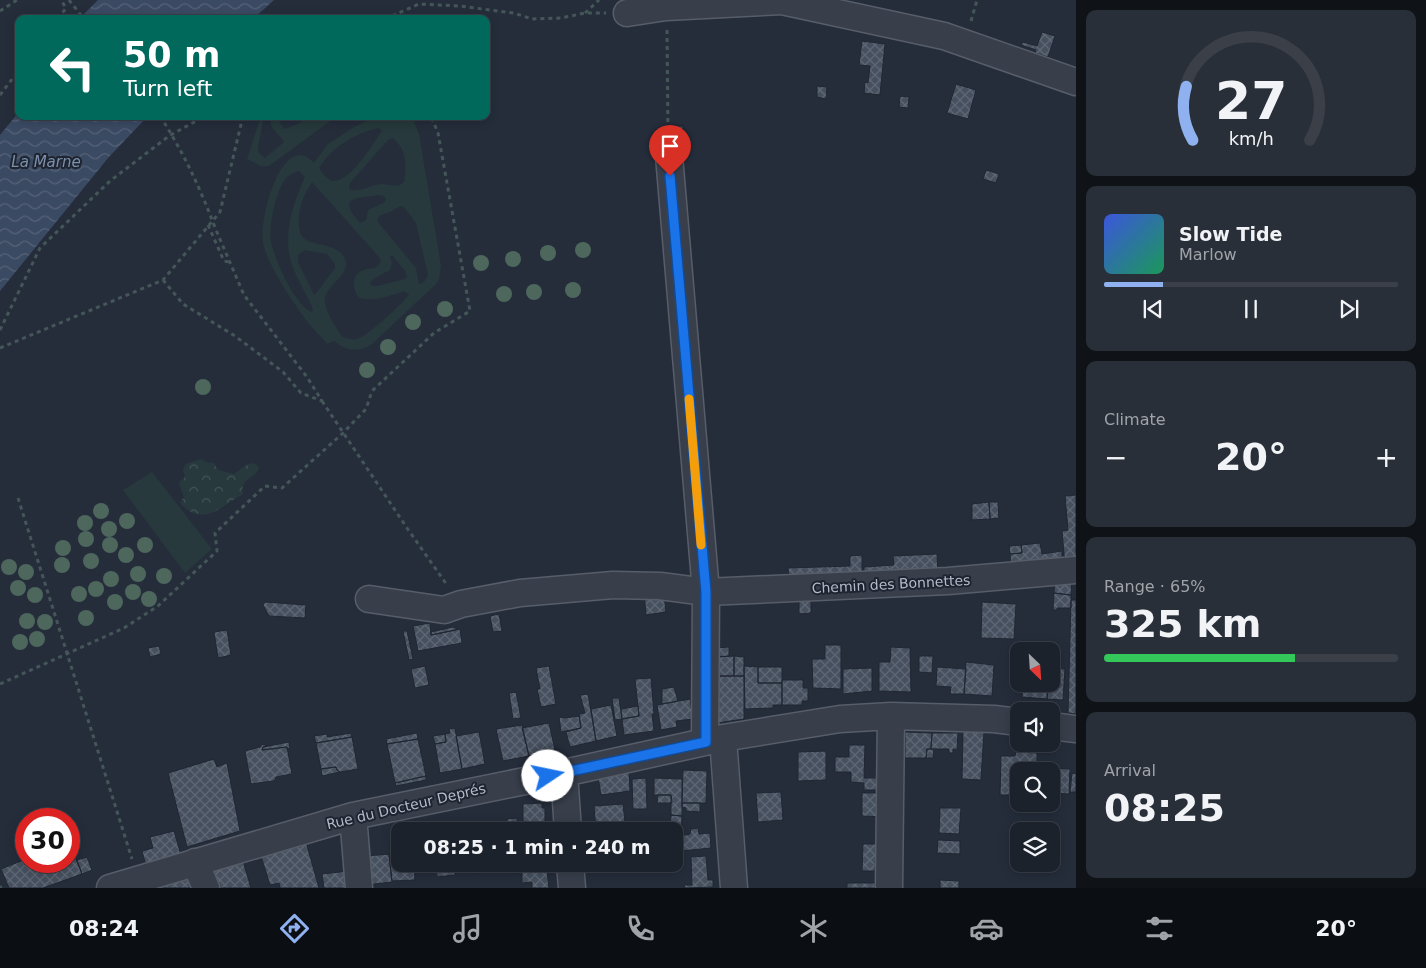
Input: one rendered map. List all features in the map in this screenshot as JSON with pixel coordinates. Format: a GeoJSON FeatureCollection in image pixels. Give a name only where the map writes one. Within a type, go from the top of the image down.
{"type":"FeatureCollection","features":[{"type":"Feature","properties":{"kind":"street"},"geometry":{"type":"LineString","coordinates":[[627,13],[666,6],[782,1],[944,36],[1076,82]]}},
{"type":"Feature","properties":{"kind":"street"},"geometry":{"type":"LineString","coordinates":[[669,156],[706,592],[714,740],[734,888]]}},
{"type":"Feature","properties":{"kind":"street","name":"Chemin des Bonnettes"},"geometry":{"type":"LineString","coordinates":[[370,599],[444,610],[461,604],[520,593],[613,585],[660,586],[706,592],[948,581],[1076,570]]}},
{"type":"Feature","properties":{"kind":"street"},"geometry":{"type":"LineString","coordinates":[[890,716],[890,888]]}},
{"type":"Feature","properties":{"kind":"street","name":"Rue du Docteur Deprés"},"geometry":{"type":"LineString","coordinates":[[122,885],[353,816],[714,740],[840,719],[890,716],[1010,721]]}},
{"type":"Feature","properties":{"kind":"street"},"geometry":{"type":"LineString","coordinates":[[1060,727],[1076,729]]}},
{"type":"Feature","properties":{"kind":"street"},"geometry":{"type":"LineString","coordinates":[[564,773],[567,822]]}},
{"type":"Feature","properties":{"kind":"street"},"geometry":{"type":"LineString","coordinates":[[353,816],[359,888]]}},
{"type":"Feature","properties":{"kind":"street"},"geometry":{"type":"LineString","coordinates":[[195,862],[206,888]]}},
{"type":"Feature","properties":{"kind":"street"},"geometry":{"type":"LineString","coordinates":[[571,872],[572,888]]}},
{"type":"Feature","properties":{"kind":"path"},"geometry":{"type":"LineString","coordinates":[[0,11],[17,0]]}},
{"type":"Feature","properties":{"kind":"path"},"geometry":{"type":"LineString","coordinates":[[61,0],[66,8],[61,15]]}},
{"type":"Feature","properties":{"kind":"path"},"geometry":{"type":"LineString","coordinates":[[69,0],[81,15]]}},
{"type":"Feature","properties":{"kind":"path"},"geometry":{"type":"LineString","coordinates":[[585,13],[599,0]]}},
{"type":"Feature","properties":{"kind":"path"},"geometry":{"type":"LineString","coordinates":[[395,15],[419,4],[458,6],[514,13],[532,19],[561,18],[585,13],[627,13]]}},
{"type":"Feature","properties":{"kind":"path"},"geometry":{"type":"LineString","coordinates":[[666,6],[669,156]]}},
{"type":"Feature","properties":{"kind":"path"},"geometry":{"type":"LineString","coordinates":[[0,95],[15,75]]}},
{"type":"Feature","properties":{"kind":"path"},"geometry":{"type":"LineString","coordinates":[[163,120],[179,145],[200,187],[244,295],[307,377],[407,528],[461,604]]}},
{"type":"Feature","properties":{"kind":"path"},"geometry":{"type":"LineString","coordinates":[[0,330],[40,248],[110,181],[169,136],[198,120]]}},
{"type":"Feature","properties":{"kind":"path"},"geometry":{"type":"LineString","coordinates":[[0,348],[163,280],[220,212],[243,120]]}},
{"type":"Feature","properties":{"kind":"path"},"geometry":{"type":"LineString","coordinates":[[0,684],[124,628],[158,606],[217,551],[215,534],[222,527],[266,486],[282,488],[343,433],[366,409],[372,391],[434,333],[470,311],[438,133],[433,120]]}},
{"type":"Feature","properties":{"kind":"path"},"geometry":{"type":"LineString","coordinates":[[208,225],[224,261],[230,262]]}},
{"type":"Feature","properties":{"kind":"path"},"geometry":{"type":"LineString","coordinates":[[163,280],[183,304],[236,336],[283,372],[301,393],[322,401]]}},
{"type":"Feature","properties":{"kind":"path"},"geometry":{"type":"LineString","coordinates":[[18,498],[68,654],[122,885]]}},
{"type":"Feature","properties":{"kind":"green space"},"geometry":{"type":"Polygon","coordinates":[[[260,120],[263,120],[258,147],[259,153],[265,158],[284,142],[272,128],[271,120],[279,120],[285,129],[303,120],[332,120],[269,166],[261,166],[247,159],[260,120]]]}},
{"type":"Feature","properties":{"kind":"green space"},"geometry":{"type":"Polygon","coordinates":[[[369,120],[413,120],[419,134],[441,266],[439,279],[436,284],[372,344],[357,350],[348,349],[334,341],[327,344],[309,324],[275,272],[263,242],[265,215],[269,198],[275,181],[283,167],[292,157],[302,155],[314,163],[327,145],[354,127],[369,120]],[[378,128],[344,142],[330,154],[319,168],[327,178],[334,181],[340,180],[347,175],[374,143],[382,130],[378,128]],[[393,138],[388,140],[350,183],[350,190],[381,184],[393,186],[404,182],[405,158],[398,143],[393,138]],[[299,171],[286,178],[282,184],[276,200],[270,236],[286,281],[298,300],[311,312],[313,310],[312,307],[294,270],[289,254],[290,220],[296,198],[305,177],[299,171]],[[312,182],[300,208],[300,231],[302,236],[310,242],[334,249],[344,257],[346,268],[328,292],[325,302],[329,315],[342,337],[357,339],[384,319],[409,294],[404,291],[376,299],[359,298],[354,285],[355,277],[362,271],[375,268],[381,261],[312,182]],[[379,195],[357,198],[350,201],[349,204],[360,223],[366,220],[368,210],[385,202],[386,199],[384,196],[379,195]],[[400,206],[379,216],[377,221],[416,268],[419,284],[422,283],[428,275],[416,223],[404,207],[400,206]],[[305,250],[298,255],[298,262],[314,295],[335,268],[335,264],[327,254],[305,250]],[[392,255],[390,257],[392,263],[390,270],[373,279],[370,283],[372,286],[407,277],[406,272],[392,255]]]}},
{"type":"Feature","properties":{"kind":"green space"},"geometry":{"type":"Polygon","coordinates":[[[201,459],[214,463],[218,470],[234,474],[248,464],[254,463],[259,467],[255,474],[244,484],[243,494],[212,513],[196,514],[180,503],[184,497],[179,483],[185,477],[183,470],[186,464],[201,459]]]}},
{"type":"Feature","properties":{"kind":"green space"},"geometry":{"type":"Polygon","coordinates":[[[152,472],[212,549],[185,573],[123,490],[152,472]]]}},
{"type":"Feature","properties":{"kind":"water"},"geometry":{"type":"Polygon","coordinates":[[[98,0],[274,0],[257,15],[83,15],[98,0]]]}},
{"type":"Feature","properties":{"kind":"water","name":"La Marne"},"geometry":{"type":"Polygon","coordinates":[[[15,117],[15,120],[144,120],[108,158],[0,291],[0,135],[15,117]]]}},
{"type":"Feature","properties":{"kind":"building"},"geometry":{"type":"Polygon","coordinates":[[[1042,32],[1055,36],[1048,57],[1035,53],[1036,50],[1021,45],[1023,42],[1037,46],[1042,32]]]}},
{"type":"Feature","properties":{"kind":"building"},"geometry":{"type":"Polygon","coordinates":[[[862,41],[885,44],[880,95],[864,93],[865,82],[868,83],[870,66],[859,65],[862,41]]]}},
{"type":"Feature","properties":{"kind":"building"},"geometry":{"type":"Polygon","coordinates":[[[956,84],[976,90],[968,119],[947,113],[956,84]]]}},
{"type":"Feature","properties":{"kind":"building"},"geometry":{"type":"Polygon","coordinates":[[[817,86],[827,87],[826,99],[817,97],[817,86]]]}},
{"type":"Feature","properties":{"kind":"building"},"geometry":{"type":"Polygon","coordinates":[[[900,96],[909,97],[908,108],[899,107],[900,96]]]}},
{"type":"Feature","properties":{"kind":"building"},"geometry":{"type":"Polygon","coordinates":[[[676,126],[683,126],[682,136],[675,136],[676,126]]]}},
{"type":"Feature","properties":{"kind":"building"},"geometry":{"type":"Polygon","coordinates":[[[986,170],[999,174],[996,183],[983,179],[986,170]]]}},
{"type":"Feature","properties":{"kind":"building"},"geometry":{"type":"Polygon","coordinates":[[[1076,495],[1076,564],[1065,565],[1062,531],[1068,530],[1065,496],[1076,495]]]}},
{"type":"Feature","properties":{"kind":"building"},"geometry":{"type":"Polygon","coordinates":[[[989,502],[990,519],[972,520],[972,504],[989,502]]]}},
{"type":"Feature","properties":{"kind":"building"},"geometry":{"type":"Polygon","coordinates":[[[989,502],[998,502],[999,518],[990,519],[989,502]]]}},
{"type":"Feature","properties":{"kind":"building"},"geometry":{"type":"Polygon","coordinates":[[[1040,543],[1042,554],[1062,551],[1062,565],[1011,571],[1010,554],[1022,553],[1021,545],[1040,543]]]}},
{"type":"Feature","properties":{"kind":"building"},"geometry":{"type":"Polygon","coordinates":[[[1021,545],[1022,553],[1010,554],[1009,546],[1021,545]]]}},
{"type":"Feature","properties":{"kind":"building"},"geometry":{"type":"Polygon","coordinates":[[[937,554],[938,576],[864,580],[864,567],[894,565],[893,556],[937,554]]]}},
{"type":"Feature","properties":{"kind":"building"},"geometry":{"type":"Polygon","coordinates":[[[862,555],[862,580],[790,583],[788,568],[850,566],[850,556],[862,555]]]}},
{"type":"Feature","properties":{"kind":"building"},"geometry":{"type":"Polygon","coordinates":[[[1072,574],[1071,595],[1054,593],[1055,575],[1072,574]]]}},
{"type":"Feature","properties":{"kind":"building"},"geometry":{"type":"Polygon","coordinates":[[[644,592],[664,594],[666,612],[646,615],[644,592]]]}},
{"type":"Feature","properties":{"kind":"building"},"geometry":{"type":"Polygon","coordinates":[[[1054,593],[1071,595],[1071,608],[1057,608],[1057,610],[1053,610],[1054,593]]]}},
{"type":"Feature","properties":{"kind":"building"},"geometry":{"type":"Polygon","coordinates":[[[799,598],[811,598],[811,613],[799,614],[799,598]]]}},
{"type":"Feature","properties":{"kind":"building"},"geometry":{"type":"Polygon","coordinates":[[[1071,600],[1076,600],[1076,714],[1068,713],[1071,600]]]}},
{"type":"Feature","properties":{"kind":"building"},"geometry":{"type":"Polygon","coordinates":[[[265,602],[306,605],[305,618],[269,616],[263,605],[265,602]]]}},
{"type":"Feature","properties":{"kind":"building"},"geometry":{"type":"Polygon","coordinates":[[[982,602],[1016,604],[1014,639],[981,638],[982,602]]]}},
{"type":"Feature","properties":{"kind":"building"},"geometry":{"type":"Polygon","coordinates":[[[499,614],[502,631],[493,632],[490,616],[499,614]]]}},
{"type":"Feature","properties":{"kind":"building"},"geometry":{"type":"Polygon","coordinates":[[[430,623],[431,635],[460,629],[462,643],[418,651],[413,626],[430,623]]]}},
{"type":"Feature","properties":{"kind":"building"},"geometry":{"type":"Polygon","coordinates":[[[453,627],[456,630],[431,635],[431,632],[453,627]]]}},
{"type":"Feature","properties":{"kind":"building"},"geometry":{"type":"Polygon","coordinates":[[[227,630],[231,655],[218,658],[214,632],[227,630]]]}},
{"type":"Feature","properties":{"kind":"building"},"geometry":{"type":"Polygon","coordinates":[[[403,631],[407,631],[413,659],[409,660],[403,631]]]}},
{"type":"Feature","properties":{"kind":"building"},"geometry":{"type":"Polygon","coordinates":[[[825,645],[841,645],[841,689],[813,688],[812,659],[825,659],[825,645]]]}},
{"type":"Feature","properties":{"kind":"building"},"geometry":{"type":"Polygon","coordinates":[[[159,646],[161,654],[150,657],[148,648],[159,646]]]}},
{"type":"Feature","properties":{"kind":"building"},"geometry":{"type":"Polygon","coordinates":[[[729,647],[729,656],[715,657],[715,648],[729,647]]]}},
{"type":"Feature","properties":{"kind":"building"},"geometry":{"type":"Polygon","coordinates":[[[891,647],[910,648],[911,692],[879,691],[879,662],[890,662],[891,647]]]}},
{"type":"Feature","properties":{"kind":"building"},"geometry":{"type":"Polygon","coordinates":[[[734,656],[744,657],[744,676],[734,676],[734,656]]]}},
{"type":"Feature","properties":{"kind":"building"},"geometry":{"type":"Polygon","coordinates":[[[734,656],[734,676],[708,676],[715,657],[734,656]]]}},
{"type":"Feature","properties":{"kind":"building"},"geometry":{"type":"Polygon","coordinates":[[[919,656],[933,656],[932,673],[919,672],[919,656]]]}},
{"type":"Feature","properties":{"kind":"building"},"geometry":{"type":"Polygon","coordinates":[[[966,662],[994,665],[992,696],[964,694],[966,662]]]}},
{"type":"Feature","properties":{"kind":"building"},"geometry":{"type":"Polygon","coordinates":[[[425,666],[429,685],[415,688],[411,669],[425,666]]]}},
{"type":"Feature","properties":{"kind":"building"},"geometry":{"type":"Polygon","coordinates":[[[549,666],[556,704],[541,707],[537,689],[540,689],[536,668],[549,666]]]}},
{"type":"Feature","properties":{"kind":"building"},"geometry":{"type":"Polygon","coordinates":[[[744,666],[758,667],[758,683],[782,683],[782,705],[773,705],[773,708],[745,709],[744,666]]]}},
{"type":"Feature","properties":{"kind":"building"},"geometry":{"type":"Polygon","coordinates":[[[758,667],[782,667],[782,683],[758,683],[758,667]]]}},
{"type":"Feature","properties":{"kind":"building"},"geometry":{"type":"Polygon","coordinates":[[[937,667],[966,669],[964,694],[950,694],[951,687],[936,686],[937,667]]]}},
{"type":"Feature","properties":{"kind":"building"},"geometry":{"type":"Polygon","coordinates":[[[872,668],[872,691],[843,694],[843,669],[872,668]]]}},
{"type":"Feature","properties":{"kind":"building"},"geometry":{"type":"Polygon","coordinates":[[[1060,668],[1065,669],[1063,700],[1047,699],[1047,692],[1060,692],[1060,668]]]}},
{"type":"Feature","properties":{"kind":"building"},"geometry":{"type":"Polygon","coordinates":[[[708,676],[744,676],[744,719],[710,724],[708,676]]]}},
{"type":"Feature","properties":{"kind":"building"},"geometry":{"type":"Polygon","coordinates":[[[651,678],[654,731],[624,735],[622,719],[639,716],[635,679],[651,678]]]}},
{"type":"Feature","properties":{"kind":"building"},"geometry":{"type":"Polygon","coordinates":[[[782,680],[803,680],[803,688],[808,688],[808,701],[802,701],[802,705],[782,705],[782,680]]]}},
{"type":"Feature","properties":{"kind":"building"},"geometry":{"type":"Polygon","coordinates":[[[674,687],[678,701],[662,704],[662,689],[674,687]]]}},
{"type":"Feature","properties":{"kind":"building"},"geometry":{"type":"Polygon","coordinates":[[[516,692],[521,718],[513,719],[509,693],[516,692]]]}},
{"type":"Feature","properties":{"kind":"building"},"geometry":{"type":"Polygon","coordinates":[[[1022,692],[1047,692],[1047,699],[1022,697],[1022,692]]]}},
{"type":"Feature","properties":{"kind":"building"},"geometry":{"type":"Polygon","coordinates":[[[588,694],[596,741],[570,747],[566,732],[581,728],[579,714],[585,713],[580,695],[588,694]]]}},
{"type":"Feature","properties":{"kind":"building"},"geometry":{"type":"Polygon","coordinates":[[[612,698],[619,698],[622,719],[615,720],[612,698]]]}},
{"type":"Feature","properties":{"kind":"building"},"geometry":{"type":"Polygon","coordinates":[[[690,699],[693,719],[676,721],[677,727],[661,730],[657,705],[690,699]]]}},
{"type":"Feature","properties":{"kind":"building"},"geometry":{"type":"Polygon","coordinates":[[[611,705],[617,736],[596,741],[591,709],[611,705]]]}},
{"type":"Feature","properties":{"kind":"building"},"geometry":{"type":"Polygon","coordinates":[[[638,706],[639,716],[622,719],[621,709],[638,706]]]}},
{"type":"Feature","properties":{"kind":"building"},"geometry":{"type":"Polygon","coordinates":[[[579,716],[581,728],[561,732],[559,717],[579,716]]]}},
{"type":"Feature","properties":{"kind":"building"},"geometry":{"type":"Polygon","coordinates":[[[549,723],[555,750],[529,756],[522,728],[549,723]]]}},
{"type":"Feature","properties":{"kind":"building"},"geometry":{"type":"Polygon","coordinates":[[[522,725],[529,756],[503,761],[496,729],[522,725]]]}},
{"type":"Feature","properties":{"kind":"building"},"geometry":{"type":"Polygon","coordinates":[[[455,728],[462,769],[440,773],[435,744],[446,742],[445,734],[450,733],[449,729],[455,728]]]}},
{"type":"Feature","properties":{"kind":"building"},"geometry":{"type":"Polygon","coordinates":[[[963,731],[984,731],[981,780],[962,779],[963,731]]]}},
{"type":"Feature","properties":{"kind":"building"},"geometry":{"type":"Polygon","coordinates":[[[479,732],[485,764],[462,769],[456,736],[479,732]]]}},
{"type":"Feature","properties":{"kind":"building"},"geometry":{"type":"Polygon","coordinates":[[[905,732],[932,733],[931,749],[927,749],[926,758],[905,758],[905,732]]]}},
{"type":"Feature","properties":{"kind":"building"},"geometry":{"type":"Polygon","coordinates":[[[351,733],[352,737],[316,743],[314,736],[327,734],[327,737],[351,733]]]}},
{"type":"Feature","properties":{"kind":"building"},"geometry":{"type":"Polygon","coordinates":[[[417,733],[418,739],[387,744],[386,739],[417,733]]]}},
{"type":"Feature","properties":{"kind":"building"},"geometry":{"type":"Polygon","coordinates":[[[932,733],[958,733],[957,750],[953,749],[953,753],[949,753],[949,749],[931,749],[932,733]]]}},
{"type":"Feature","properties":{"kind":"building"},"geometry":{"type":"Polygon","coordinates":[[[445,734],[446,742],[435,744],[433,736],[445,734]]]}},
{"type":"Feature","properties":{"kind":"building"},"geometry":{"type":"Polygon","coordinates":[[[352,737],[358,769],[340,772],[336,767],[321,769],[316,743],[352,737]]]}},
{"type":"Feature","properties":{"kind":"building"},"geometry":{"type":"Polygon","coordinates":[[[418,739],[426,776],[395,783],[387,744],[418,739]]]}},
{"type":"Feature","properties":{"kind":"building"},"geometry":{"type":"Polygon","coordinates":[[[289,742],[290,748],[287,749],[287,747],[262,750],[263,747],[289,742]]]}},
{"type":"Feature","properties":{"kind":"building"},"geometry":{"type":"Polygon","coordinates":[[[262,744],[267,746],[263,747],[262,750],[287,747],[292,774],[276,777],[273,781],[251,784],[245,751],[260,747],[262,744]]]}},
{"type":"Feature","properties":{"kind":"building"},"geometry":{"type":"Polygon","coordinates":[[[849,745],[865,745],[864,778],[884,778],[883,790],[864,790],[864,783],[851,782],[851,772],[835,772],[835,757],[849,757],[849,745]]]}},
{"type":"Feature","properties":{"kind":"building"},"geometry":{"type":"Polygon","coordinates":[[[927,749],[934,749],[933,758],[926,758],[927,749]]]}},
{"type":"Feature","properties":{"kind":"building"},"geometry":{"type":"Polygon","coordinates":[[[826,751],[826,780],[798,781],[798,752],[826,751]]]}},
{"type":"Feature","properties":{"kind":"building"},"geometry":{"type":"Polygon","coordinates":[[[1016,752],[1037,753],[1037,762],[1010,762],[1010,795],[1000,795],[1001,756],[1015,756],[1016,752]]]}},
{"type":"Feature","properties":{"kind":"building"},"geometry":{"type":"Polygon","coordinates":[[[214,759],[217,767],[227,763],[240,831],[187,847],[168,773],[214,759]]]}},
{"type":"Feature","properties":{"kind":"building"},"geometry":{"type":"Polygon","coordinates":[[[336,767],[340,772],[322,776],[321,769],[336,767]]]}},
{"type":"Feature","properties":{"kind":"building"},"geometry":{"type":"Polygon","coordinates":[[[1060,768],[1070,769],[1069,794],[1060,794],[1060,768]]]}},
{"type":"Feature","properties":{"kind":"building"},"geometry":{"type":"Polygon","coordinates":[[[683,770],[707,771],[706,803],[682,803],[683,770]]]}},
{"type":"Feature","properties":{"kind":"building"},"geometry":{"type":"Polygon","coordinates":[[[629,771],[630,791],[601,795],[598,777],[629,771]]]}},
{"type":"Feature","properties":{"kind":"building"},"geometry":{"type":"Polygon","coordinates":[[[1072,773],[1076,774],[1076,792],[1070,792],[1072,773]]]}},
{"type":"Feature","properties":{"kind":"building"},"geometry":{"type":"Polygon","coordinates":[[[426,776],[426,780],[396,786],[395,783],[426,776]]]}},
{"type":"Feature","properties":{"kind":"building"},"geometry":{"type":"Polygon","coordinates":[[[646,778],[647,809],[633,809],[632,779],[646,778]]]}},
{"type":"Feature","properties":{"kind":"building"},"geometry":{"type":"Polygon","coordinates":[[[654,778],[682,779],[682,816],[671,815],[671,795],[654,795],[654,778]]]}},
{"type":"Feature","properties":{"kind":"building"},"geometry":{"type":"Polygon","coordinates":[[[781,792],[783,820],[758,822],[756,793],[781,792]]]}},
{"type":"Feature","properties":{"kind":"building"},"geometry":{"type":"Polygon","coordinates":[[[862,793],[883,793],[883,817],[862,816],[862,793]]]}},
{"type":"Feature","properties":{"kind":"building"},"geometry":{"type":"Polygon","coordinates":[[[658,795],[671,795],[672,803],[657,803],[658,795]]]}},
{"type":"Feature","properties":{"kind":"building"},"geometry":{"type":"Polygon","coordinates":[[[542,803],[542,808],[545,808],[545,822],[523,822],[523,804],[542,803]]]}},
{"type":"Feature","properties":{"kind":"building"},"geometry":{"type":"Polygon","coordinates":[[[682,803],[700,803],[700,812],[686,811],[686,808],[682,807],[682,803]]]}},
{"type":"Feature","properties":{"kind":"building"},"geometry":{"type":"Polygon","coordinates":[[[623,804],[625,822],[595,822],[594,806],[623,804]]]}},
{"type":"Feature","properties":{"kind":"building"},"geometry":{"type":"Polygon","coordinates":[[[940,808],[961,808],[959,834],[939,833],[940,808]]]}},
{"type":"Feature","properties":{"kind":"building"},"geometry":{"type":"Polygon","coordinates":[[[671,815],[682,816],[682,822],[671,822],[671,815]]]}},
{"type":"Feature","properties":{"kind":"building"},"geometry":{"type":"Polygon","coordinates":[[[517,818],[517,822],[507,822],[507,819],[517,818]]]}},
{"type":"Feature","properties":{"kind":"building"},"geometry":{"type":"Polygon","coordinates":[[[698,828],[699,834],[710,833],[711,848],[683,851],[683,836],[690,834],[691,829],[698,828]]]}},
{"type":"Feature","properties":{"kind":"building"},"geometry":{"type":"Polygon","coordinates":[[[174,831],[181,855],[146,866],[142,851],[153,848],[150,837],[174,831]]]}},
{"type":"Feature","properties":{"kind":"building"},"geometry":{"type":"Polygon","coordinates":[[[938,840],[960,841],[960,854],[937,853],[938,840]]]}},
{"type":"Feature","properties":{"kind":"building"},"geometry":{"type":"Polygon","coordinates":[[[306,842],[319,888],[280,888],[279,883],[270,885],[261,856],[306,842]]]}},
{"type":"Feature","properties":{"kind":"building"},"geometry":{"type":"Polygon","coordinates":[[[863,844],[876,844],[875,871],[862,871],[863,844]]]}},
{"type":"Feature","properties":{"kind":"building"},"geometry":{"type":"Polygon","coordinates":[[[389,854],[391,854],[391,872],[389,854]]]}},
{"type":"Feature","properties":{"kind":"building"},"geometry":{"type":"Polygon","coordinates":[[[389,854],[392,882],[365,885],[366,856],[389,854]]]}},
{"type":"Feature","properties":{"kind":"building"},"geometry":{"type":"Polygon","coordinates":[[[706,856],[708,880],[713,880],[713,887],[685,888],[684,885],[692,885],[691,857],[706,856]]]}},
{"type":"Feature","properties":{"kind":"building"},"geometry":{"type":"Polygon","coordinates":[[[87,857],[92,870],[82,874],[80,859],[87,857]]]}},
{"type":"Feature","properties":{"kind":"building"},"geometry":{"type":"Polygon","coordinates":[[[243,861],[251,888],[218,888],[220,886],[213,870],[243,861]]]}},
{"type":"Feature","properties":{"kind":"building"},"geometry":{"type":"Polygon","coordinates":[[[15,863],[15,873],[80,873],[80,869],[82,874],[43,888],[9,888],[1,869],[15,863]]]}},
{"type":"Feature","properties":{"kind":"building"},"geometry":{"type":"Polygon","coordinates":[[[349,871],[353,888],[324,888],[322,874],[349,871]]]}},
{"type":"Feature","properties":{"kind":"building"},"geometry":{"type":"Polygon","coordinates":[[[391,872],[414,872],[415,880],[392,881],[391,872]]]}},
{"type":"Feature","properties":{"kind":"building"},"geometry":{"type":"Polygon","coordinates":[[[437,872],[455,872],[455,875],[437,877],[437,872]]]}},
{"type":"Feature","properties":{"kind":"building"},"geometry":{"type":"Polygon","coordinates":[[[522,872],[547,872],[549,888],[532,888],[532,882],[522,883],[522,872]]]}},
{"type":"Feature","properties":{"kind":"building"},"geometry":{"type":"Polygon","coordinates":[[[192,877],[197,888],[154,888],[192,877]]]}},
{"type":"Feature","properties":{"kind":"building"},"geometry":{"type":"Polygon","coordinates":[[[940,880],[959,881],[959,888],[940,888],[940,880]]]}},
{"type":"Feature","properties":{"kind":"building"},"geometry":{"type":"Polygon","coordinates":[[[847,883],[875,883],[875,888],[847,888],[847,883]]]}},
{"type":"Feature","properties":{"kind":"slow traffic"},"geometry":{"type":"LineString","coordinates":[[689,399],[701,545]]}},
{"type":"Feature","properties":{"kind":"route"},"geometry":{"type":"LineString","coordinates":[[548,776],[706,742],[706,592],[670,176]]}}]}
